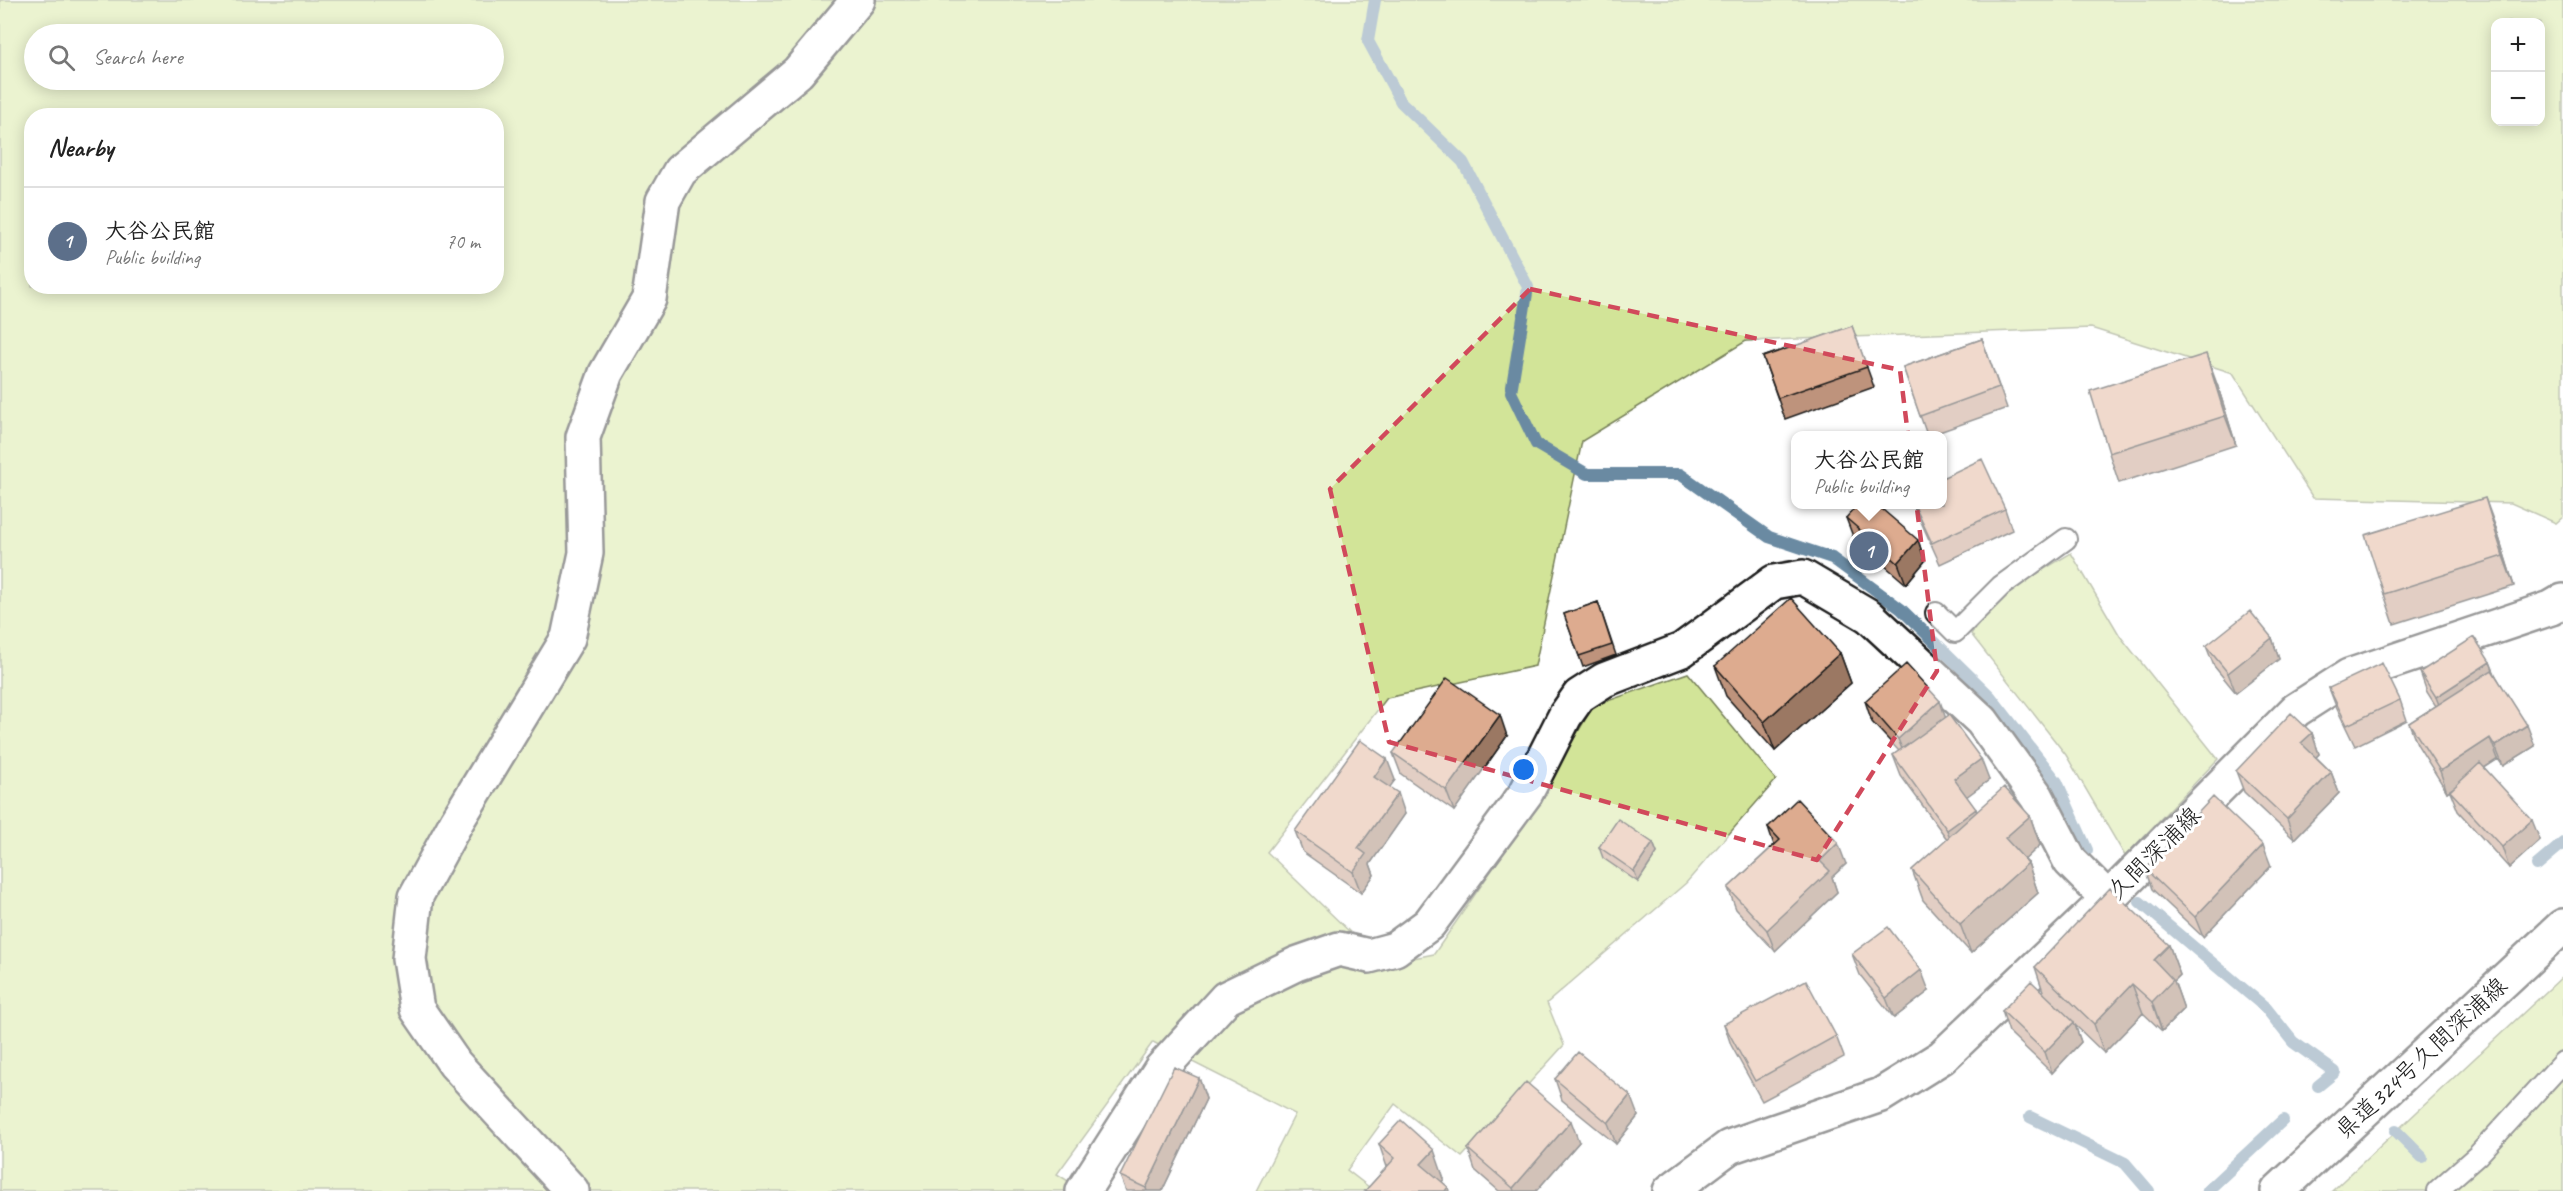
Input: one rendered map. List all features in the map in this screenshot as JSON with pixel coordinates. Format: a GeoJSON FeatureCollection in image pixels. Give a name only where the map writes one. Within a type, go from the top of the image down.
{"type":"FeatureCollection","features":[{"type":"Feature","properties":{"kind":"street"},"geometry":{"type":"LineString","coordinates":[[572,1191],[455,1064],[417,1009],[409,959],[416,896],[457,821],[568,638],[586,553],[583,437],[606,373],[649,299],[663,201],[680,171],[798,72],[858,0]]}},
{"type":"Feature","properties":{"kind":"street"},"geometry":{"type":"LineString","coordinates":[[1083,1191],[1161,1069],[1226,998],[1296,964],[1339,949],[1369,956],[1395,949],[1429,924],[1526,793],[1565,716],[1579,696],[1604,680],[1682,650],[1774,582],[1803,577],[1869,616],[1982,721],[2037,796],[2070,861],[2108,899]]}},
{"type":"Feature","properties":{"kind":"street","name":"久間深浦線"},"geometry":{"type":"LineString","coordinates":[[1670,1191],[1729,1147],[1881,1095],[1942,1057],[2108,899],[2296,710],[2349,676],[2551,608],[2563,601]]}},
{"type":"Feature","properties":{"kind":"street","name":"県道324号久間深浦線"},"geometry":{"type":"LineString","coordinates":[[2278,1191],[2563,926]]}},
{"type":"Feature","properties":{"kind":"lane"},"geometry":{"type":"LineString","coordinates":[[1936,613],[1955,632],[2001,586],[2066,539]]}},
{"type":"Feature","properties":{"kind":"lane"},"geometry":{"type":"LineString","coordinates":[[2437,1191],[2478,1155],[2563,1062]]}},
{"type":"Feature","properties":{"kind":"highlighted area"},"geometry":{"type":"Polygon","coordinates":[[[1530,289],[1900,370],[1937,671],[1817,860],[1389,742],[1330,489],[1530,289]]]}},
{"type":"Feature","properties":{"kind":"green space"},"geometry":{"type":"Polygon","coordinates":[[[0,0],[2563,0],[2563,517],[2556,523],[2511,503],[2313,498],[2233,373],[2091,328],[1746,341],[1582,441],[1535,666],[1387,698],[1267,852],[1383,964],[1434,954],[1529,816],[1593,706],[1688,673],[1776,780],[1686,883],[1547,1003],[1564,1045],[1462,1157],[1395,1104],[1347,1170],[1374,1191],[1256,1191],[1295,1114],[1153,1042],[1057,1174],[1084,1191],[0,1191],[0,0]]]}},
{"type":"Feature","properties":{"kind":"green space"},"geometry":{"type":"Polygon","coordinates":[[[2071,553],[2120,636],[2218,759],[2125,856],[2066,755],[1971,634],[2003,594],[2071,553]]]}},
{"type":"Feature","properties":{"kind":"green space"},"geometry":{"type":"Polygon","coordinates":[[[2563,976],[2563,1191],[2332,1191],[2563,976]]]}},
{"type":"Feature","properties":{"kind":"building"},"geometry":{"type":"Polygon","coordinates":[[[1852,326],[1867,367],[1778,398],[1763,357],[1852,326]]]}},
{"type":"Feature","properties":{"kind":"building"},"geometry":{"type":"Polygon","coordinates":[[[1982,339],[1999,387],[1920,416],[1903,367],[1982,339]]]}},
{"type":"Feature","properties":{"kind":"building"},"geometry":{"type":"Polygon","coordinates":[[[2206,354],[2225,416],[2109,453],[2090,391],[2206,354]]]}},
{"type":"Feature","properties":{"kind":"building"},"geometry":{"type":"Polygon","coordinates":[[[1982,459],[2005,509],[1932,543],[1916,509],[1947,509],[1947,476],[1982,459]]]}},
{"type":"Feature","properties":{"kind":"building"},"geometry":{"type":"Polygon","coordinates":[[[2485,498],[2503,556],[2384,594],[2365,535],[2485,498]]]}},
{"type":"Feature","properties":{"kind":"building"},"geometry":{"type":"Polygon","coordinates":[[[1854,509],[1882,509],[1918,540],[1898,563],[1846,518],[1854,509]]]}},
{"type":"Feature","properties":{"kind":"building"},"geometry":{"type":"Polygon","coordinates":[[[1791,598],[1840,653],[1764,722],[1715,666],[1791,598]]]}},
{"type":"Feature","properties":{"kind":"building"},"geometry":{"type":"Polygon","coordinates":[[[1598,602],[1612,645],[1579,656],[1564,614],[1598,602]]]}},
{"type":"Feature","properties":{"kind":"building"},"geometry":{"type":"Polygon","coordinates":[[[2250,611],[2272,638],[2228,673],[2206,646],[2250,611]]]}},
{"type":"Feature","properties":{"kind":"building"},"geometry":{"type":"Polygon","coordinates":[[[2474,637],[2490,662],[2436,697],[2420,672],[2474,637]]]}},
{"type":"Feature","properties":{"kind":"building"},"geometry":{"type":"Polygon","coordinates":[[[2382,663],[2400,700],[2347,725],[2329,688],[2382,663]]]}},
{"type":"Feature","properties":{"kind":"building"},"geometry":{"type":"Polygon","coordinates":[[[1906,664],[1940,701],[1898,739],[1865,701],[1906,664]]]}},
{"type":"Feature","properties":{"kind":"building"},"geometry":{"type":"Polygon","coordinates":[[[2492,670],[2527,725],[2495,746],[2490,738],[2440,771],[2409,723],[2492,670]]]}},
{"type":"Feature","properties":{"kind":"building"},"geometry":{"type":"Polygon","coordinates":[[[1447,678],[1500,715],[1446,790],[1393,753],[1447,678]]]}},
{"type":"Feature","properties":{"kind":"building"},"geometry":{"type":"Polygon","coordinates":[[[2291,713],[2312,733],[2301,743],[2331,772],[2287,819],[2236,771],[2291,713]]]}},
{"type":"Feature","properties":{"kind":"building"},"geometry":{"type":"Polygon","coordinates":[[[1949,715],[1981,759],[1954,779],[1976,809],[1947,830],[1893,755],[1949,715]]]}},
{"type":"Feature","properties":{"kind":"building"},"geometry":{"type":"Polygon","coordinates":[[[1360,740],[1387,759],[1374,777],[1398,793],[1358,848],[1366,854],[1353,872],[1295,831],[1360,740]]]}},
{"type":"Feature","properties":{"kind":"building"},"geometry":{"type":"Polygon","coordinates":[[[2480,763],[2532,820],[2502,847],[2450,791],[2480,763]]]}},
{"type":"Feature","properties":{"kind":"building"},"geometry":{"type":"Polygon","coordinates":[[[2004,787],[2030,816],[2005,838],[2028,863],[1960,924],[1912,870],[2004,787]]]}},
{"type":"Feature","properties":{"kind":"building"},"geometry":{"type":"Polygon","coordinates":[[[2213,797],[2263,845],[2195,917],[2145,869],[2213,797]]]}},
{"type":"Feature","properties":{"kind":"building"},"geometry":{"type":"Polygon","coordinates":[[[1797,799],[1838,843],[1820,861],[1830,871],[1767,930],[1728,888],[1780,840],[1768,827],[1797,799]]]}},
{"type":"Feature","properties":{"kind":"building"},"geometry":{"type":"Polygon","coordinates":[[[1618,819],[1653,843],[1634,871],[1599,847],[1618,819]]]}},
{"type":"Feature","properties":{"kind":"building"},"geometry":{"type":"Polygon","coordinates":[[[2110,888],[2169,945],[2154,960],[2173,980],[2152,1002],[2132,984],[2094,1024],[2035,967],[2110,888]]]}},
{"type":"Feature","properties":{"kind":"building"},"geometry":{"type":"Polygon","coordinates":[[[1888,927],[1921,970],[1886,998],[1852,954],[1888,927]]]}},
{"type":"Feature","properties":{"kind":"building"},"geometry":{"type":"Polygon","coordinates":[[[1806,980],[1836,1036],[1755,1081],[1724,1024],[1806,980]]]}},
{"type":"Feature","properties":{"kind":"building"},"geometry":{"type":"Polygon","coordinates":[[[2031,981],[2074,1022],[2045,1052],[2002,1011],[2031,981]]]}},
{"type":"Feature","properties":{"kind":"building"},"geometry":{"type":"Polygon","coordinates":[[[1578,1052],[1630,1095],[1608,1123],[1555,1079],[1578,1052]]]}},
{"type":"Feature","properties":{"kind":"building"},"geometry":{"type":"Polygon","coordinates":[[[1174,1067],[1199,1078],[1146,1188],[1120,1176],[1174,1067]]]}},
{"type":"Feature","properties":{"kind":"building"},"geometry":{"type":"Polygon","coordinates":[[[1526,1082],[1571,1121],[1513,1188],[1468,1149],[1526,1082]]]}},
{"type":"Feature","properties":{"kind":"building"},"geometry":{"type":"Polygon","coordinates":[[[1401,1120],[1434,1150],[1421,1164],[1448,1187],[1445,1191],[1365,1191],[1395,1158],[1379,1144],[1401,1120]]]}},
{"type":"Feature","properties":{"kind":"waterway"},"geometry":{"type":"LineString","coordinates":[[1375,0],[1368,41],[1401,102],[1463,162],[1528,287],[1511,392],[1536,444],[1587,474],[1680,474],[1769,537],[1832,558],[1901,609],[1990,696],[2057,782],[2087,850]]}},
{"type":"Feature","properties":{"kind":"waterway"},"geometry":{"type":"LineString","coordinates":[[2537,865],[2563,843]]}},
{"type":"Feature","properties":{"kind":"waterway"},"geometry":{"type":"LineString","coordinates":[[2140,902],[2266,1008],[2293,1042],[2335,1072],[2318,1086]]}},
{"type":"Feature","properties":{"kind":"waterway"},"geometry":{"type":"LineString","coordinates":[[2030,1117],[2125,1163],[2149,1191]]}},
{"type":"Feature","properties":{"kind":"waterway"},"geometry":{"type":"LineString","coordinates":[[2207,1191],[2283,1120]]}},
{"type":"Feature","properties":{"kind":"waterway"},"geometry":{"type":"LineString","coordinates":[[2396,1131],[2422,1157]]}},
{"type":"Feature","properties":{"kind":"place","name":"大谷公民館"},"geometry":{"type":"Point","coordinates":[1869,551]}}]}
